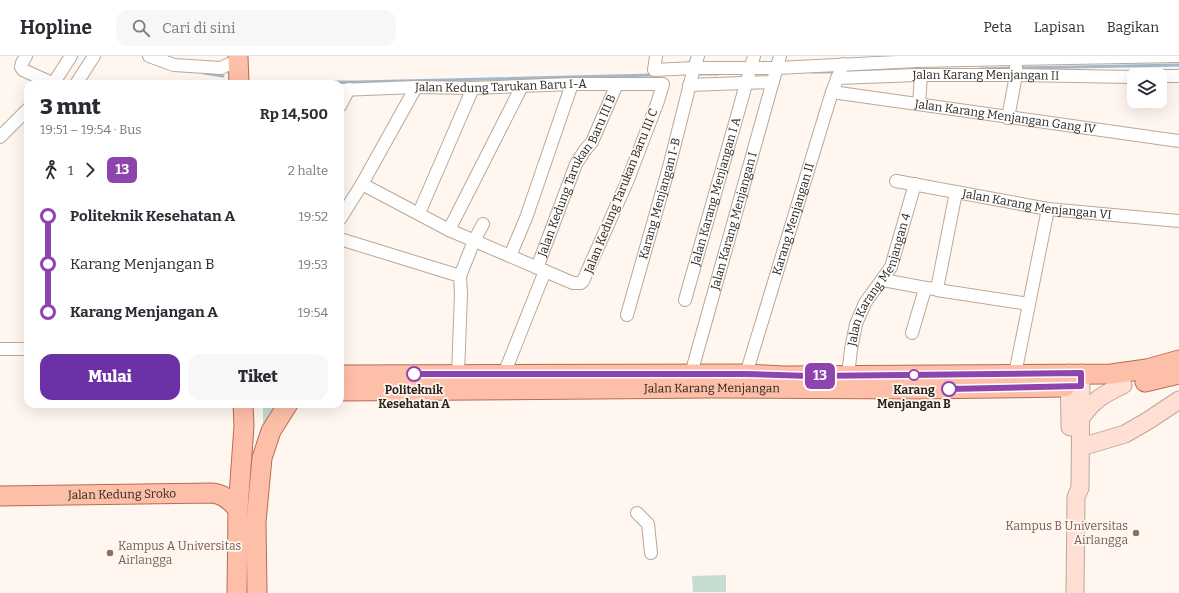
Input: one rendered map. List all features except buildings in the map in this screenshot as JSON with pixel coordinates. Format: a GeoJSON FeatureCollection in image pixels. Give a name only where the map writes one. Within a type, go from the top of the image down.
{"type":"FeatureCollection","features":[{"type":"Feature","properties":{"kind":"main road"},"geometry":{"type":"LineString","coordinates":[[238,58],[239,80]]}},
{"type":"Feature","properties":{"kind":"main road","name":"Jalan Karang Menjangan"},"geometry":{"type":"LineString","coordinates":[[344,375],[746,374],[784,382],[918,389],[1075,380],[1147,369],[1179,360]]}},
{"type":"Feature","properties":{"kind":"main road","name":"Jalan Karang Menjangan"},"geometry":{"type":"LineString","coordinates":[[344,391],[712,388],[848,376],[1015,374],[1123,385],[1155,381],[1179,374]]}},
{"type":"Feature","properties":{"kind":"main road"},"geometry":{"type":"LineString","coordinates":[[1075,380],[1081,418],[1080,488],[1076,497],[1075,593]]}},
{"type":"Feature","properties":{"kind":"main road"},"geometry":{"type":"LineString","coordinates":[[1075,380],[1071,488],[1076,497]]}},
{"type":"Feature","properties":{"kind":"main road"},"geometry":{"type":"LineString","coordinates":[[1081,418],[1089,406],[1104,394],[1123,385]]}},
{"type":"Feature","properties":{"kind":"main road"},"geometry":{"type":"LineString","coordinates":[[1081,447],[1125,434],[1179,400]]}},
{"type":"Feature","properties":{"kind":"main road"},"geometry":{"type":"LineString","coordinates":[[237,593],[238,509],[244,426],[243,408]]}},
{"type":"Feature","properties":{"kind":"main road"},"geometry":{"type":"LineString","coordinates":[[244,426],[251,408]]}},
{"type":"Feature","properties":{"kind":"main road"},"geometry":{"type":"LineString","coordinates":[[257,593],[256,522],[262,458],[271,431],[285,408]]}},
{"type":"Feature","properties":{"kind":"main road","name":"Jalan Kedung Sroko"},"geometry":{"type":"LineString","coordinates":[[0,496],[212,492],[225,497],[238,509]]}},
{"type":"Feature","properties":{"kind":"street"},"geometry":{"type":"LineString","coordinates":[[26,56],[21,68],[45,80]]}},
{"type":"Feature","properties":{"kind":"street"},"geometry":{"type":"LineString","coordinates":[[56,80],[71,56]]}},
{"type":"Feature","properties":{"kind":"street"},"geometry":{"type":"LineString","coordinates":[[79,80],[94,56]]}},
{"type":"Feature","properties":{"kind":"street"},"geometry":{"type":"LineString","coordinates":[[148,56],[174,65],[221,68],[238,58]]}},
{"type":"Feature","properties":{"kind":"street"},"geometry":{"type":"LineString","coordinates":[[656,56],[656,79]]}},
{"type":"Feature","properties":{"kind":"street","name":"Karang Menjangan I-B"},"geometry":{"type":"LineString","coordinates":[[627,315],[669,167],[698,56]]}},
{"type":"Feature","properties":{"kind":"street","name":"Jalan Karang Menjangan I A"},"geometry":{"type":"LineString","coordinates":[[685,300],[754,56]]}},
{"type":"Feature","properties":{"kind":"street","name":"Jalan Karang Menjangan I"},"geometry":{"type":"LineString","coordinates":[[691,374],[780,56]]}},
{"type":"Feature","properties":{"kind":"street"},"geometry":{"type":"LineString","coordinates":[[692,77],[775,75],[829,61],[840,71],[957,58],[1016,65],[1179,56]]}},
{"type":"Feature","properties":{"kind":"street"},"geometry":{"type":"LineString","coordinates":[[1113,75],[1114,59]]}},
{"type":"Feature","properties":{"kind":"street"},"geometry":{"type":"LineString","coordinates":[[1008,118],[1016,65]]}},
{"type":"Feature","properties":{"kind":"street","name":"Jalan Karang Menjangan II"},"geometry":{"type":"LineString","coordinates":[[840,71],[921,75],[1016,65],[1127,76]]}},
{"type":"Feature","properties":{"kind":"street","name":"Karang Menjangan II"},"geometry":{"type":"LineString","coordinates":[[746,374],[832,92],[840,71]]}},
{"type":"Feature","properties":{"kind":"street"},"geometry":{"type":"LineString","coordinates":[[692,77],[748,75]]}},
{"type":"Feature","properties":{"kind":"street"},"geometry":{"type":"LineString","coordinates":[[919,104],[921,75]]}},
{"type":"Feature","properties":{"kind":"street"},"geometry":{"type":"LineString","coordinates":[[1167,76],[1179,76]]}},
{"type":"Feature","properties":{"kind":"street","name":"Jalan Kedung Tarukan Baru I-A"},"geometry":{"type":"LineString","coordinates":[[345,90],[416,87],[473,88],[572,84],[617,84],[656,79],[692,77]]}},
{"type":"Feature","properties":{"kind":"street","name":"Jalan Kedung Tarukan Baru III C"},"geometry":{"type":"LineString","coordinates":[[541,269],[573,283],[581,283],[584,281],[627,182],[658,101],[663,86],[656,79]]}},
{"type":"Feature","properties":{"kind":"street"},"geometry":{"type":"LineString","coordinates":[[510,256],[526,218],[572,84]]}},
{"type":"Feature","properties":{"kind":"street","name":"Jalan Kedung Tarukan Baru III B"},"geometry":{"type":"LineString","coordinates":[[504,374],[576,164],[592,142],[617,84]]}},
{"type":"Feature","properties":{"kind":"street"},"geometry":{"type":"LineString","coordinates":[[449,230],[522,86]]}},
{"type":"Feature","properties":{"kind":"street"},"geometry":{"type":"LineString","coordinates":[[344,208],[362,184],[416,87]]}},
{"type":"Feature","properties":{"kind":"street"},"geometry":{"type":"LineString","coordinates":[[419,213],[473,88]]}},
{"type":"Feature","properties":{"kind":"street","name":"Jalan Karang Menjangan Gang IV"},"geometry":{"type":"LineString","coordinates":[[832,92],[1179,141]]}},
{"type":"Feature","properties":{"kind":"street"},"geometry":{"type":"LineString","coordinates":[[0,137],[24,113]]}},
{"type":"Feature","properties":{"kind":"street","name":"Jalan Karang Menjangan VI"},"geometry":{"type":"LineString","coordinates":[[896,181],[1048,209],[1179,221]]}},
{"type":"Feature","properties":{"kind":"street"},"geometry":{"type":"LineString","coordinates":[[362,184],[449,230],[541,269]]}},
{"type":"Feature","properties":{"kind":"street","name":"Jalan Karang Menjangan 4"},"geometry":{"type":"LineString","coordinates":[[848,376],[856,324],[865,303],[888,273],[894,260],[914,184]]}},
{"type":"Feature","properties":{"kind":"street"},"geometry":{"type":"LineString","coordinates":[[912,333],[931,289],[956,192]]}},
{"type":"Feature","properties":{"kind":"street"},"geometry":{"type":"LineString","coordinates":[[1015,374],[1048,209]]}},
{"type":"Feature","properties":{"kind":"street"},"geometry":{"type":"LineString","coordinates":[[458,374],[461,294],[460,276],[474,241],[483,224]]}},
{"type":"Feature","properties":{"kind":"street"},"geometry":{"type":"LineString","coordinates":[[344,240],[460,276]]}},
{"type":"Feature","properties":{"kind":"street"},"geometry":{"type":"LineString","coordinates":[[883,280],[1029,304]]}},
{"type":"Feature","properties":{"kind":"street"},"geometry":{"type":"LineString","coordinates":[[0,349],[24,349]]}},
{"type":"Feature","properties":{"kind":"street"},"geometry":{"type":"LineString","coordinates":[[637,513],[648,524],[651,553]]}},
{"type":"Feature","properties":{"kind":"green space"},"geometry":{"type":"Polygon","coordinates":[[[263,408],[278,408],[263,431],[263,408]]]}},
{"type":"Feature","properties":{"kind":"green space"},"geometry":{"type":"Polygon","coordinates":[[[726,575],[726,592],[693,592],[692,576],[726,575]]]}},
{"type":"Feature","properties":{"kind":"waterway"},"geometry":{"type":"LineString","coordinates":[[1020,68],[1179,65]]}},
{"type":"Feature","properties":{"kind":"waterway"},"geometry":{"type":"LineString","coordinates":[[980,69],[1014,68]]}},
{"type":"Feature","properties":{"kind":"waterway"},"geometry":{"type":"LineString","coordinates":[[844,72],[856,71]]}},
{"type":"Feature","properties":{"kind":"waterway"},"geometry":{"type":"LineString","coordinates":[[812,72],[836,72]]}},
{"type":"Feature","properties":{"kind":"waterway"},"geometry":{"type":"LineString","coordinates":[[204,73],[223,76]]}},
{"type":"Feature","properties":{"kind":"waterway"},"geometry":{"type":"LineString","coordinates":[[696,74],[718,74]]}},
{"type":"Feature","properties":{"kind":"waterway"},"geometry":{"type":"LineString","coordinates":[[344,82],[654,75]]}},
{"type":"Feature","properties":{"kind":"bus line","name":"13"},"geometry":{"type":"LineString","coordinates":[[414,374],[746,374],[809,376],[1081,373],[1081,386],[949,389]]}},
{"type":"Feature","properties":{"kind":"place","name":"Politeknik Kesehatan A"},"geometry":{"type":"Point","coordinates":[414,374]}},
{"type":"Feature","properties":{"kind":"place","name":"Karang Menjangan B"},"geometry":{"type":"Point","coordinates":[914,375]}},
{"type":"Feature","properties":{"kind":"place","name":"Kampus B Universitas Airlangga"},"geometry":{"type":"Point","coordinates":[1136,533]}},
{"type":"Feature","properties":{"kind":"place","name":"Kampus A Universitas Airlangga"},"geometry":{"type":"Point","coordinates":[110,553]}}]}
